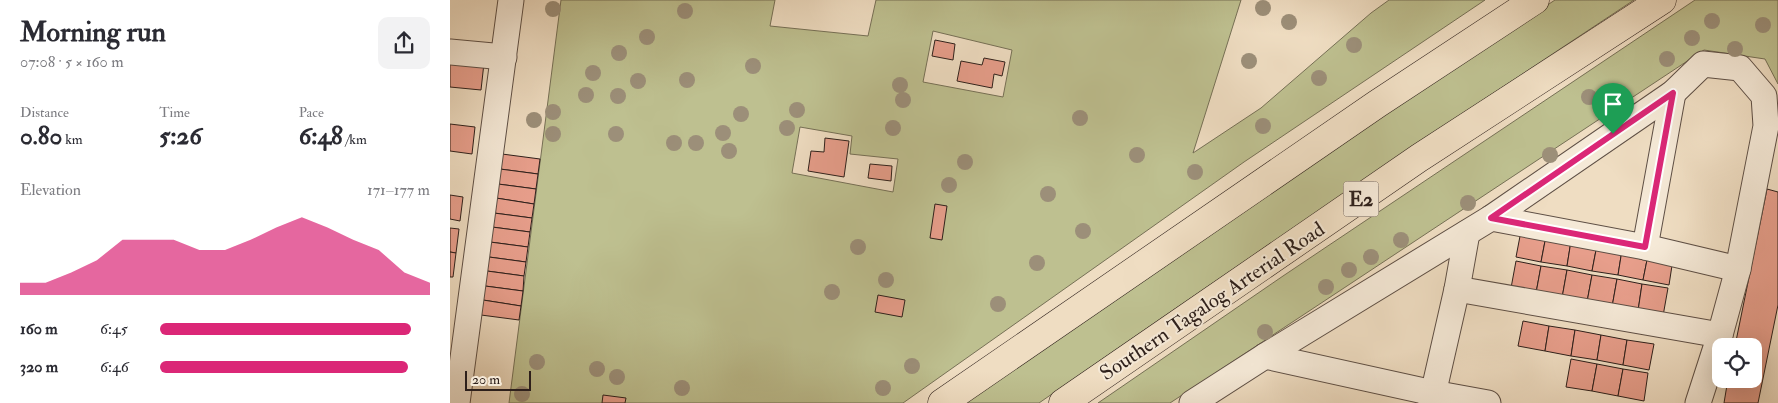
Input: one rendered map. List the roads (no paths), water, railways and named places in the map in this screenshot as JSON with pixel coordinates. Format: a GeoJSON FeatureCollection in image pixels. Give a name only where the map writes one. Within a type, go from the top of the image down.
{"type":"FeatureCollection","features":[{"type":"Feature","properties":{"kind":"highway"},"geometry":{"type":"LineString","coordinates":[[942,403],[1378,104],[1535,0]]}},
{"type":"Feature","properties":{"kind":"highway","name":"Southern Tagalog Arterial Road"},"geometry":{"type":"LineString","coordinates":[[1063,403],[1419,158],[1662,0]]}},
{"type":"Feature","properties":{"kind":"street"},"geometry":{"type":"LineString","coordinates":[[456,403],[511,0]]}},
{"type":"Feature","properties":{"kind":"street"},"geometry":{"type":"LineString","coordinates":[[450,52],[504,56]]}},
{"type":"Feature","properties":{"kind":"street"},"geometry":{"type":"LineString","coordinates":[[1192,403],[1265,356],[1467,234],[1673,93],[1703,64],[1740,68],[1764,96],[1772,127],[1738,269],[1720,336],[1698,403]]}},
{"type":"Feature","properties":{"kind":"street"},"geometry":{"type":"LineString","coordinates":[[1645,247],[1673,93]]}},
{"type":"Feature","properties":{"kind":"street"},"geometry":{"type":"LineString","coordinates":[[1491,218],[1645,247],[1738,269]]}},
{"type":"Feature","properties":{"kind":"street"},"geometry":{"type":"LineString","coordinates":[[1432,398],[1457,290],[1467,234]]}},
{"type":"Feature","properties":{"kind":"street"},"geometry":{"type":"LineString","coordinates":[[1457,290],[1720,336]]}},
{"type":"Feature","properties":{"kind":"street"},"geometry":{"type":"LineString","coordinates":[[1265,356],[1432,398],[1488,403]]}}]}
